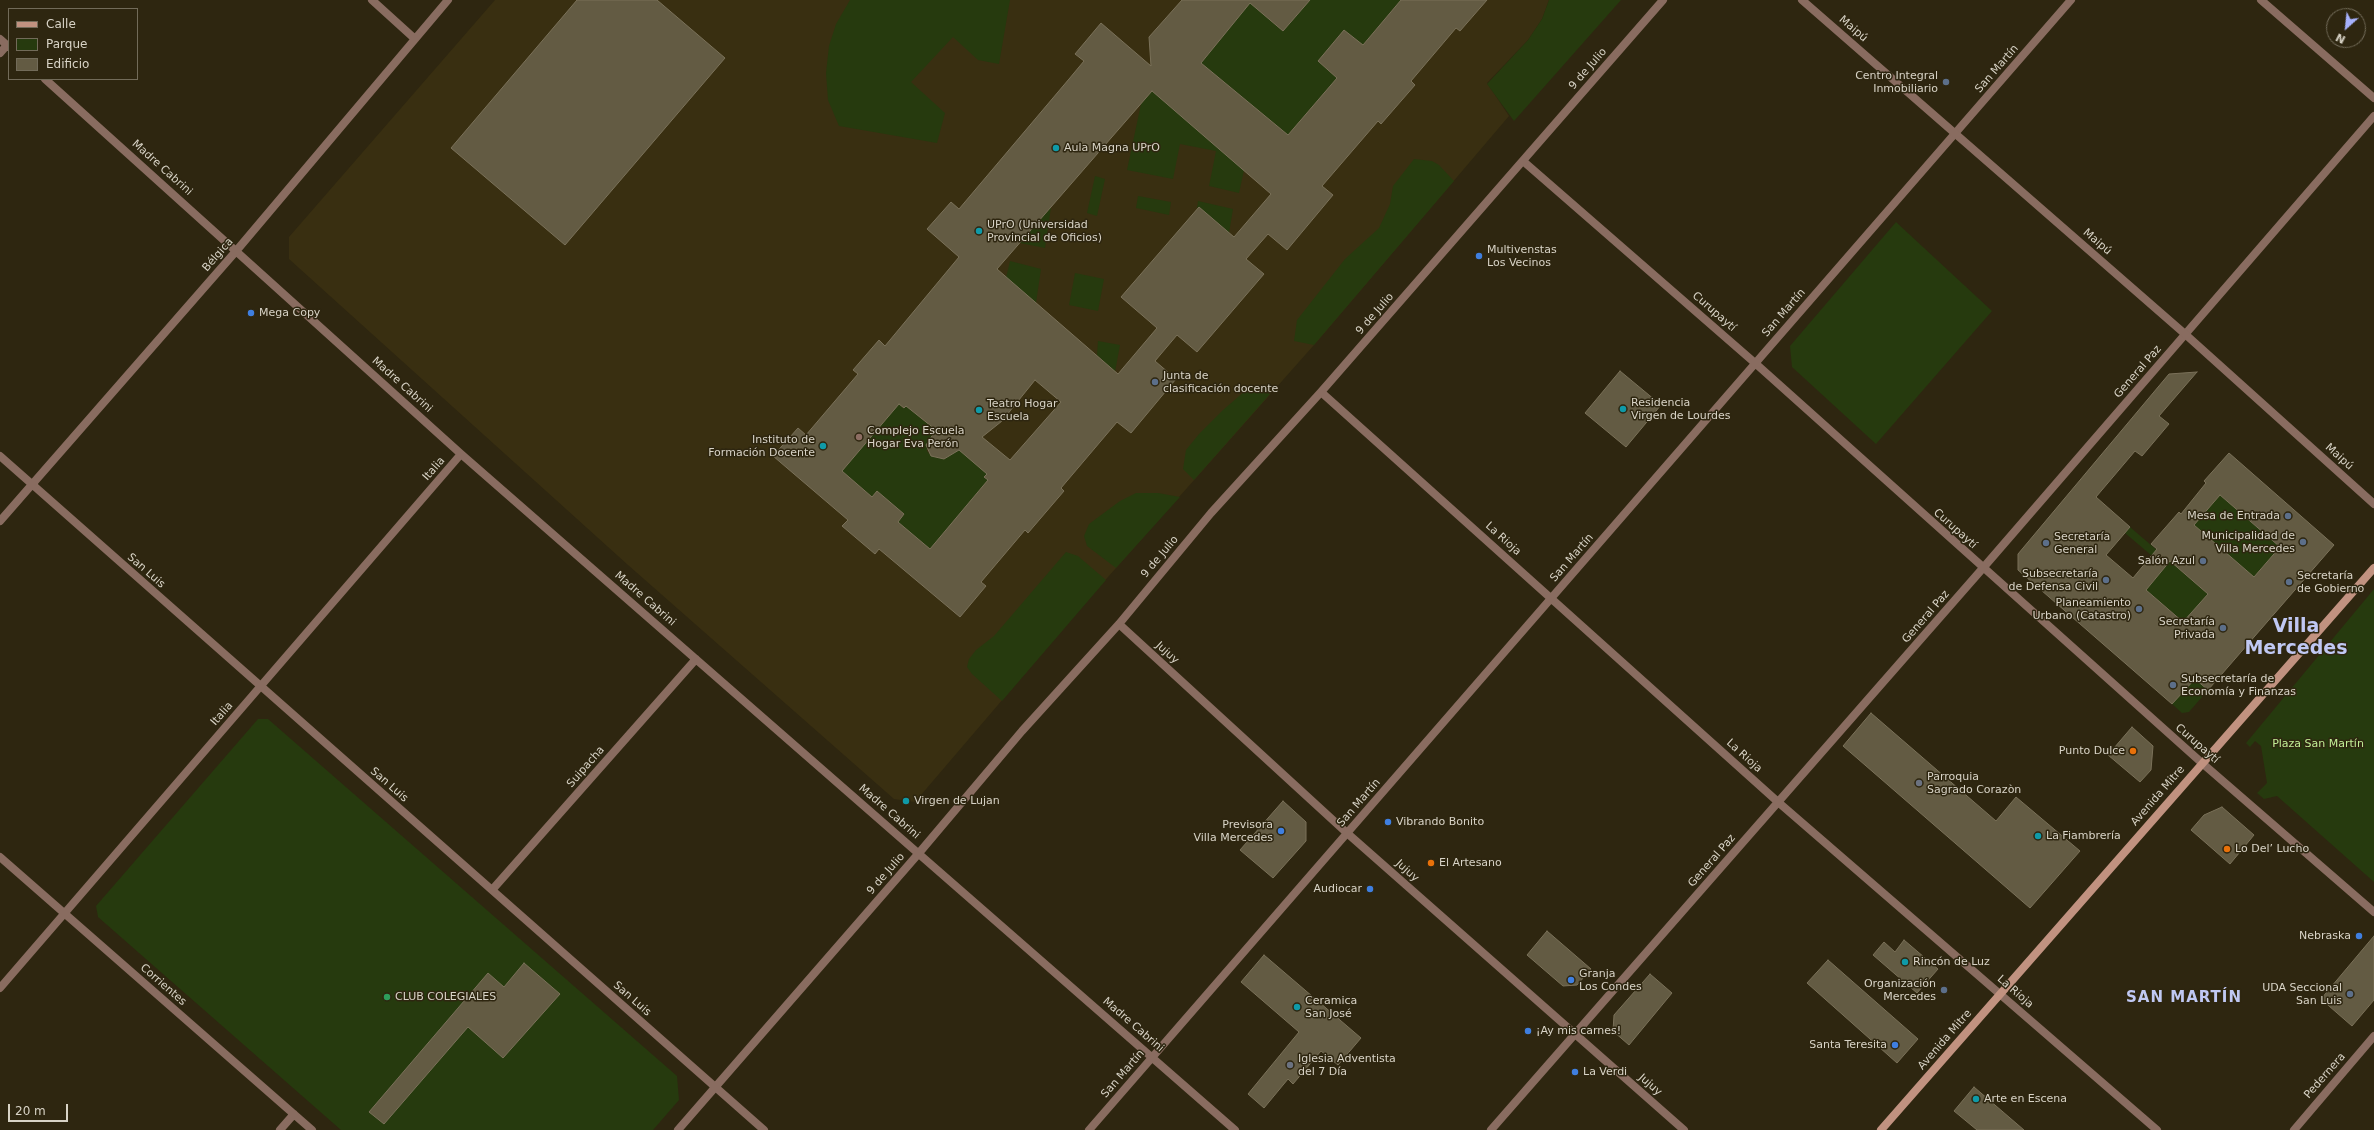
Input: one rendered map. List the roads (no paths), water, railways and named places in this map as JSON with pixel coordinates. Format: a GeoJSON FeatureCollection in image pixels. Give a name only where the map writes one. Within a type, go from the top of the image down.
{"type":"FeatureCollection","features":[{"type":"Feature","properties":{"kind":"main road","name":"Avenida Mitre"},"geometry":{"type":"LineString","coordinates":[[1881,1130],[2202,762],[2374,568]]}},
{"type":"Feature","properties":{"kind":"street"},"geometry":{"type":"LineString","coordinates":[[372,0],[415,39]]}},
{"type":"Feature","properties":{"kind":"street","name":"Bélgica"},"geometry":{"type":"LineString","coordinates":[[0,521],[237,250],[448,0]]}},
{"type":"Feature","properties":{"kind":"street","name":"9 de Julio"},"geometry":{"type":"LineString","coordinates":[[678,1130],[919,853],[1022,731],[1119,624],[1211,513],[1321,392],[1663,0]]}},
{"type":"Feature","properties":{"kind":"street","name":"Maipú"},"geometry":{"type":"LineString","coordinates":[[1802,0],[1956,132],[2186,334],[2374,504]]}},
{"type":"Feature","properties":{"kind":"street","name":"San Martín"},"geometry":{"type":"LineString","coordinates":[[1088,1130],[2071,0]]}},
{"type":"Feature","properties":{"kind":"street"},"geometry":{"type":"LineString","coordinates":[[2261,0],[2374,98]]}},
{"type":"Feature","properties":{"kind":"street"},"geometry":{"type":"LineString","coordinates":[[0,39],[8,46],[0,53]]}},
{"type":"Feature","properties":{"kind":"street","name":"Madre Cabrini"},"geometry":{"type":"LineString","coordinates":[[46,80],[237,250],[461,454],[1153,1056],[1236,1130]]}},
{"type":"Feature","properties":{"kind":"street","name":"General Paz"},"geometry":{"type":"LineString","coordinates":[[1491,1130],[1983,568],[2374,116]]}},
{"type":"Feature","properties":{"kind":"street","name":"Curupaytí"},"geometry":{"type":"LineString","coordinates":[[1522,161],[1755,363],[1983,568],[2374,912]]}},
{"type":"Feature","properties":{"kind":"street","name":"La Rioja"},"geometry":{"type":"LineString","coordinates":[[1321,392],[1552,597],[1778,802],[2157,1130]]}},
{"type":"Feature","properties":{"kind":"street","name":"Italia"},"geometry":{"type":"LineString","coordinates":[[0,988],[461,454]]}},
{"type":"Feature","properties":{"kind":"street","name":"San Luis"},"geometry":{"type":"LineString","coordinates":[[0,456],[764,1130]]}},
{"type":"Feature","properties":{"kind":"street","name":"Jujuy"},"geometry":{"type":"LineString","coordinates":[[1119,624],[1347,833],[1684,1130]]}},
{"type":"Feature","properties":{"kind":"street","name":"Suipacha"},"geometry":{"type":"LineString","coordinates":[[492,890],[696,659]]}},
{"type":"Feature","properties":{"kind":"street","name":"Corrientes"},"geometry":{"type":"LineString","coordinates":[[0,857],[312,1130]]}},
{"type":"Feature","properties":{"kind":"street","name":"Pedernera"},"geometry":{"type":"LineString","coordinates":[[2294,1130],[2374,1036]]}},
{"type":"Feature","properties":{"kind":"street"},"geometry":{"type":"LineString","coordinates":[[280,1130],[294,1114]]}},
{"type":"Feature","properties":{"kind":"place","name":"Centro Integral Inmobiliario"},"geometry":{"type":"Point","coordinates":[1946,82]}},
{"type":"Feature","properties":{"kind":"place","name":"Aula Magna UPrO"},"geometry":{"type":"Point","coordinates":[1056,148]}},
{"type":"Feature","properties":{"kind":"place","name":"UPrO (Universidad Provincial de Oficios)"},"geometry":{"type":"Point","coordinates":[979,231]}},
{"type":"Feature","properties":{"kind":"place","name":"Multivenstas Los Vecinos"},"geometry":{"type":"Point","coordinates":[1479,256]}},
{"type":"Feature","properties":{"kind":"place","name":"Mega Copy"},"geometry":{"type":"Point","coordinates":[251,313]}},
{"type":"Feature","properties":{"kind":"place","name":"Junta de clasificación docente"},"geometry":{"type":"Point","coordinates":[1155,382]}},
{"type":"Feature","properties":{"kind":"place","name":"Residencia Virgen de Lourdes"},"geometry":{"type":"Point","coordinates":[1623,409]}},
{"type":"Feature","properties":{"kind":"place","name":"Teatro Hogar Escuela"},"geometry":{"type":"Point","coordinates":[979,410]}},
{"type":"Feature","properties":{"kind":"place","name":"Complejo Escuela Hogar Eva Perón"},"geometry":{"type":"Point","coordinates":[859,437]}},
{"type":"Feature","properties":{"kind":"place","name":"Instituto de Formación Docente"},"geometry":{"type":"Point","coordinates":[823,446]}},
{"type":"Feature","properties":{"kind":"place","name":"Mesa de Entrada"},"geometry":{"type":"Point","coordinates":[2288,516]}},
{"type":"Feature","properties":{"kind":"place","name":"Municipalidad de Villa Mercedes"},"geometry":{"type":"Point","coordinates":[2303,542]}},
{"type":"Feature","properties":{"kind":"place","name":"Secretaría General"},"geometry":{"type":"Point","coordinates":[2046,543]}},
{"type":"Feature","properties":{"kind":"place","name":"Salón Azul"},"geometry":{"type":"Point","coordinates":[2203,561]}},
{"type":"Feature","properties":{"kind":"place","name":"Subsecretaría de Defensa Civil"},"geometry":{"type":"Point","coordinates":[2106,580]}},
{"type":"Feature","properties":{"kind":"place","name":"Secretaría de Gobierno"},"geometry":{"type":"Point","coordinates":[2289,582]}},
{"type":"Feature","properties":{"kind":"place","name":"Planeamiento Urbano (Catastro)"},"geometry":{"type":"Point","coordinates":[2139,609]}},
{"type":"Feature","properties":{"kind":"place","name":"Secretaría Privada"},"geometry":{"type":"Point","coordinates":[2223,628]}},
{"type":"Feature","properties":{"kind":"place","name":"Subsecretaría de Economía y Finanzas"},"geometry":{"type":"Point","coordinates":[2173,685]}},
{"type":"Feature","properties":{"kind":"place","name":"Punto Dulce"},"geometry":{"type":"Point","coordinates":[2133,751]}},
{"type":"Feature","properties":{"kind":"place","name":"Parroquia Sagrado Corazòn"},"geometry":{"type":"Point","coordinates":[1919,783]}},
{"type":"Feature","properties":{"kind":"place","name":"Virgen de Lujan"},"geometry":{"type":"Point","coordinates":[906,801]}},
{"type":"Feature","properties":{"kind":"place","name":"Vibrando Bonito"},"geometry":{"type":"Point","coordinates":[1388,822]}},
{"type":"Feature","properties":{"kind":"place","name":"Previsora Villa Mercedes"},"geometry":{"type":"Point","coordinates":[1281,831]}},
{"type":"Feature","properties":{"kind":"place","name":"La Fiambrería"},"geometry":{"type":"Point","coordinates":[2038,836]}},
{"type":"Feature","properties":{"kind":"place","name":"Lo Del’ Lucho"},"geometry":{"type":"Point","coordinates":[2227,849]}},
{"type":"Feature","properties":{"kind":"place","name":"El Artesano"},"geometry":{"type":"Point","coordinates":[1431,863]}},
{"type":"Feature","properties":{"kind":"place","name":"Audiocar"},"geometry":{"type":"Point","coordinates":[1370,889]}},
{"type":"Feature","properties":{"kind":"place","name":"Nebraska"},"geometry":{"type":"Point","coordinates":[2359,936]}},
{"type":"Feature","properties":{"kind":"place","name":"Rincón de Luz"},"geometry":{"type":"Point","coordinates":[1905,962]}},
{"type":"Feature","properties":{"kind":"place","name":"Granja Los Condes"},"geometry":{"type":"Point","coordinates":[1571,980]}},
{"type":"Feature","properties":{"kind":"place","name":"Organización Mercedes"},"geometry":{"type":"Point","coordinates":[1944,990]}},
{"type":"Feature","properties":{"kind":"place","name":"UDA Seccional San Luis"},"geometry":{"type":"Point","coordinates":[2350,994]}},
{"type":"Feature","properties":{"kind":"place","name":"CLUB COLEGIALES"},"geometry":{"type":"Point","coordinates":[387,997]}},
{"type":"Feature","properties":{"kind":"place","name":"Ceramica San José"},"geometry":{"type":"Point","coordinates":[1297,1007]}},
{"type":"Feature","properties":{"kind":"place","name":"¡Ay mis carnes!"},"geometry":{"type":"Point","coordinates":[1528,1031]}},
{"type":"Feature","properties":{"kind":"place","name":"Santa Teresita"},"geometry":{"type":"Point","coordinates":[1895,1045]}},
{"type":"Feature","properties":{"kind":"place","name":"Iglesia Adventista del 7 Día"},"geometry":{"type":"Point","coordinates":[1290,1065]}},
{"type":"Feature","properties":{"kind":"place","name":"La Verdi"},"geometry":{"type":"Point","coordinates":[1575,1072]}},
{"type":"Feature","properties":{"kind":"place","name":"Arte en Escena"},"geometry":{"type":"Point","coordinates":[1976,1099]}},
{"type":"Feature","properties":{"kind":"district","name":"Villa Mercedes"},"geometry":{"type":"Point","coordinates":[2296,638]}},
{"type":"Feature","properties":{"kind":"district","name":"SAN MARTÍN"},"geometry":{"type":"Point","coordinates":[2184,998]}},
{"type":"Feature","properties":{"kind":"park label","name":"Plaza San Martín"},"geometry":{"type":"Point","coordinates":[2318,744]}}]}
